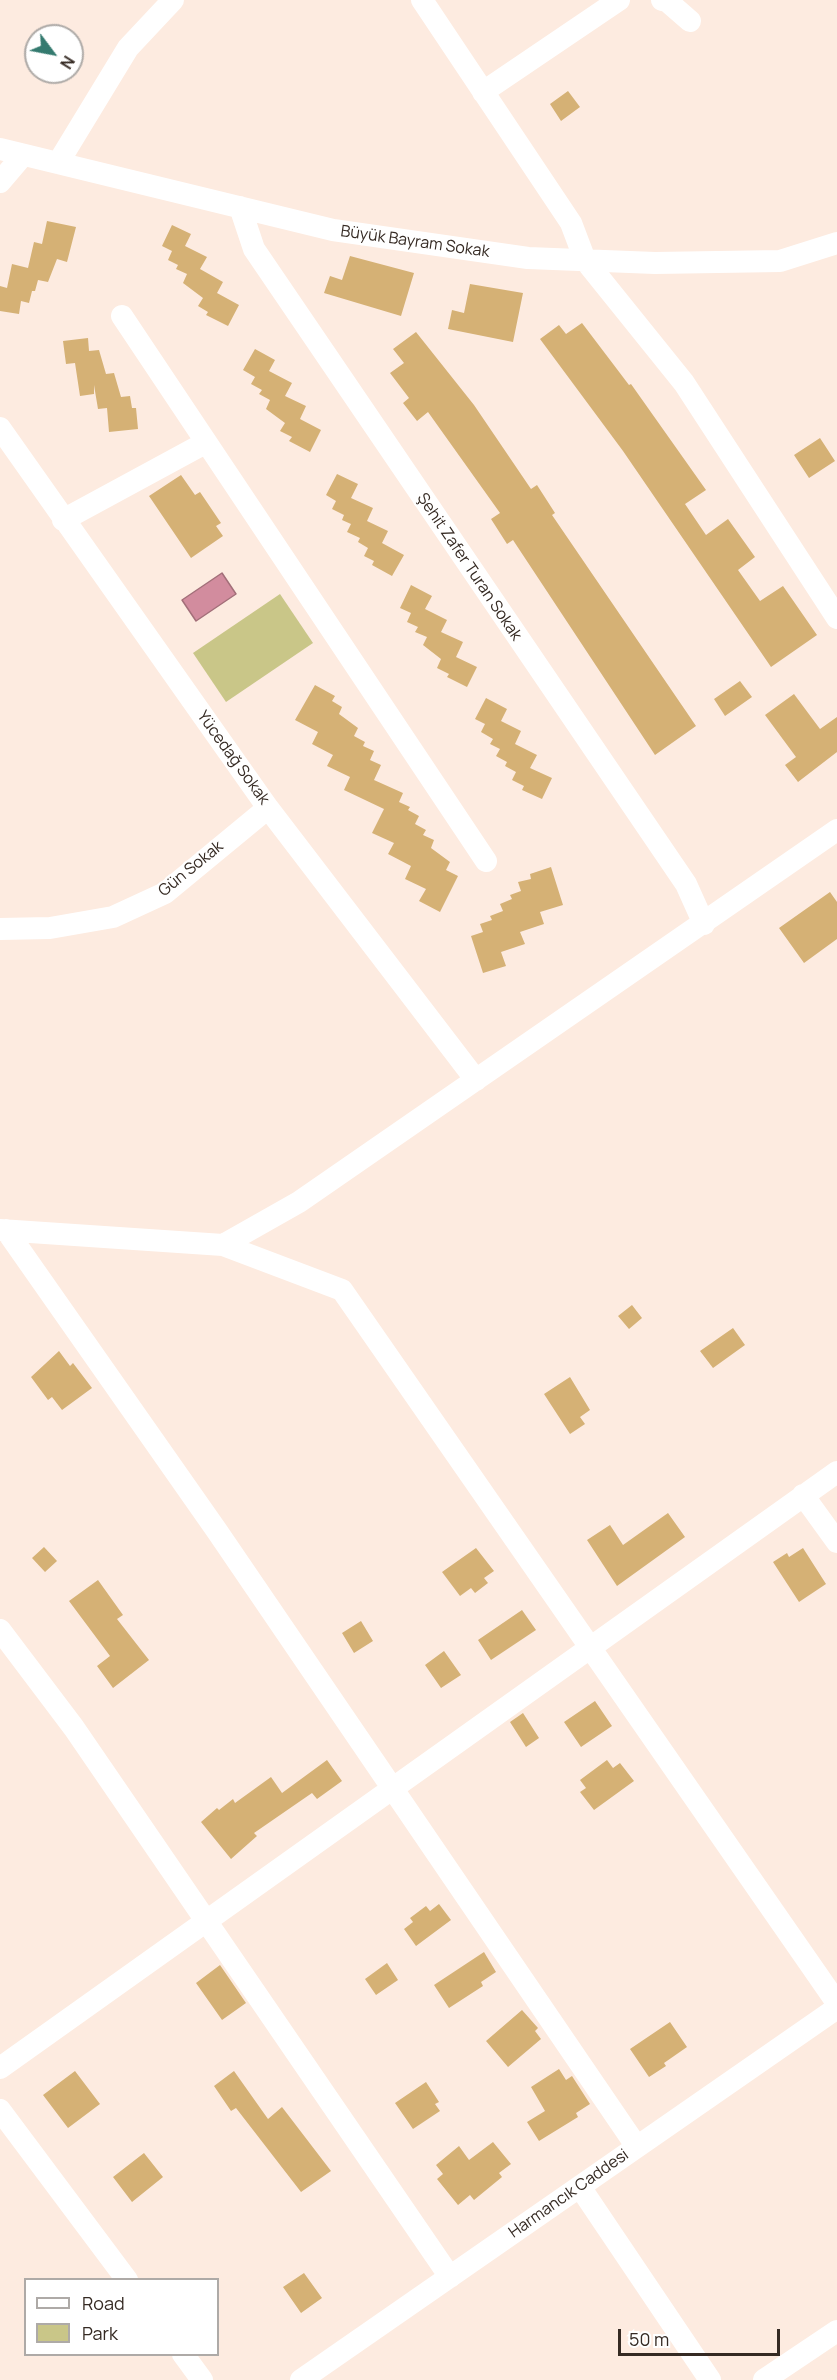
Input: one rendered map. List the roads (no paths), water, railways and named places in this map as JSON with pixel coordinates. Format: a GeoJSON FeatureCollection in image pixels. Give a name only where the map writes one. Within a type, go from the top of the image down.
{"type":"FeatureCollection","features":[{"type":"Feature","properties":{"kind":"street"},"geometry":{"type":"LineString","coordinates":[[58,163],[128,48],[173,0]]}},
{"type":"Feature","properties":{"kind":"street"},"geometry":{"type":"LineString","coordinates":[[422,0],[571,223],[585,260],[684,382],[837,618]]}},
{"type":"Feature","properties":{"kind":"street"},"geometry":{"type":"LineString","coordinates":[[483,92],[619,0]]}},
{"type":"Feature","properties":{"kind":"street"},"geometry":{"type":"LineString","coordinates":[[662,0],[667,1],[690,21]]}},
{"type":"Feature","properties":{"kind":"street","name":"Büyük Bayram Sokak"},"geometry":{"type":"LineString","coordinates":[[0,149],[333,230],[528,258],[655,263],[780,261],[837,243]]}},
{"type":"Feature","properties":{"kind":"street"},"geometry":{"type":"LineString","coordinates":[[0,182],[23,155]]}},
{"type":"Feature","properties":{"kind":"street","name":"Şehit Zafer Turan Sokak"},"geometry":{"type":"LineString","coordinates":[[240,207],[254,249],[686,884],[704,924]]}},
{"type":"Feature","properties":{"kind":"street"},"geometry":{"type":"LineString","coordinates":[[122,316],[486,861]]}},
{"type":"Feature","properties":{"kind":"street","name":"Yücedağ Sokak"},"geometry":{"type":"LineString","coordinates":[[0,428],[268,808],[476,1080]]}},
{"type":"Feature","properties":{"kind":"street"},"geometry":{"type":"LineString","coordinates":[[63,520],[205,443]]}},
{"type":"Feature","properties":{"kind":"street","name":"Gün Sokak"},"geometry":{"type":"LineString","coordinates":[[0,929],[50,928],[113,917],[165,893],[268,808]]}},
{"type":"Feature","properties":{"kind":"street"},"geometry":{"type":"LineString","coordinates":[[223,1245],[299,1202],[837,830]]}},
{"type":"Feature","properties":{"kind":"street"},"geometry":{"type":"LineString","coordinates":[[3,1230],[223,1245],[342,1290],[837,2003]]}},
{"type":"Feature","properties":{"kind":"street"},"geometry":{"type":"LineString","coordinates":[[3,1230],[218,1531],[637,2146]]}},
{"type":"Feature","properties":{"kind":"street"},"geometry":{"type":"LineString","coordinates":[[0,2068],[393,1789],[588,1647],[837,1472]]}},
{"type":"Feature","properties":{"kind":"street"},"geometry":{"type":"LineString","coordinates":[[803,1495],[837,1542]]}},
{"type":"Feature","properties":{"kind":"street"},"geometry":{"type":"LineString","coordinates":[[0,1630],[74,1728],[450,2277]]}},
{"type":"Feature","properties":{"kind":"street","name":"Harmancık Caddesi"},"geometry":{"type":"LineString","coordinates":[[301,2380],[837,2008]]}},
{"type":"Feature","properties":{"kind":"street"},"geometry":{"type":"LineString","coordinates":[[0,2110],[126,2278]]}},
{"type":"Feature","properties":{"kind":"street"},"geometry":{"type":"LineString","coordinates":[[580,2187],[710,2380]]}},
{"type":"Feature","properties":{"kind":"street"},"geometry":{"type":"LineString","coordinates":[[764,2380],[837,2331]]}},
{"type":"Feature","properties":{"kind":"street"},"geometry":{"type":"LineString","coordinates":[[184,2356],[202,2380]]}}]}
